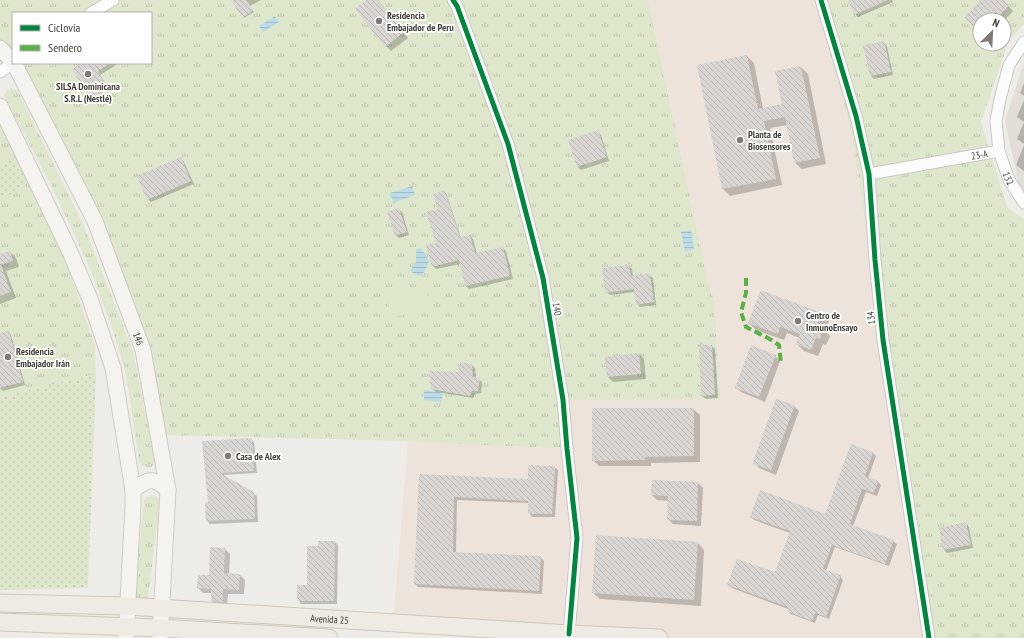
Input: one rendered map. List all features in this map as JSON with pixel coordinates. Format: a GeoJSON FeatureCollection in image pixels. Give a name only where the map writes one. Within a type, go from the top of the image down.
{"type":"FeatureCollection","features":[{"type":"Feature","properties":{"kind":"main road","name":"146"},"geometry":{"type":"LineString","coordinates":[[0,48],[12,62]]}},
{"type":"Feature","properties":{"kind":"main road","name":"146"},"geometry":{"type":"LineString","coordinates":[[14,64],[95,221],[143,350],[168,490],[160,633]]}},
{"type":"Feature","properties":{"kind":"main road"},"geometry":{"type":"LineString","coordinates":[[0,106],[70,252],[90,299],[113,368],[133,490],[126,632]]}},
{"type":"Feature","properties":{"kind":"main road"},"geometry":{"type":"LineString","coordinates":[[133,490],[151,480],[159,482],[168,490]]}},
{"type":"Feature","properties":{"kind":"main road","name":"Avenida 25"},"geometry":{"type":"LineString","coordinates":[[0,603],[127,606],[570,634],[659,638]]}},
{"type":"Feature","properties":{"kind":"main road","name":"Avenida 25"},"geometry":{"type":"LineString","coordinates":[[0,622],[126,632],[329,638]]}},
{"type":"Feature","properties":{"kind":"street"},"geometry":{"type":"LineString","coordinates":[[93,12],[113,0]]}},
{"type":"Feature","properties":{"kind":"street","name":"140"},"geometry":{"type":"LineString","coordinates":[[453,0],[457,6],[508,144],[543,278],[563,400],[566,449],[576,538],[570,634]]}},
{"type":"Feature","properties":{"kind":"street","name":"134"},"geometry":{"type":"LineString","coordinates":[[821,0],[856,116],[869,174],[882,340],[929,638]]}},
{"type":"Feature","properties":{"kind":"street","name":"23-A"},"geometry":{"type":"LineString","coordinates":[[869,174],[999,151],[996,121],[1000,99],[1009,65],[1024,42]]}},
{"type":"Feature","properties":{"kind":"street"},"geometry":{"type":"LineString","coordinates":[[0,72],[12,64]]}},
{"type":"Feature","properties":{"kind":"street","name":"132"},"geometry":{"type":"LineString","coordinates":[[999,151],[1009,180],[1024,203]]}},
{"type":"Feature","properties":{"kind":"shaded area","name":"Centro de InmunoEnsayo"},"geometry":{"type":"Polygon","coordinates":[[[648,0],[815,0],[850,126],[929,638],[659,638],[393,623],[408,441],[566,449],[563,400],[714,300],[708,282],[648,0]]]}},
{"type":"Feature","properties":{"kind":"shaded area"},"geometry":{"type":"Polygon","coordinates":[[[1024,63],[1024,194],[1020,190],[1005,121],[1024,63]]]}},
{"type":"Feature","properties":{"kind":"green space"},"geometry":{"type":"Polygon","coordinates":[[[0,0],[648,0],[708,282],[714,300],[720,399],[563,400],[567,449],[408,441],[158,435],[143,350],[95,221],[15,64],[152,64],[152,12],[12,12],[12,61],[0,48],[0,0]]]}},
{"type":"Feature","properties":{"kind":"green space"},"geometry":{"type":"Polygon","coordinates":[[[815,0],[1024,0],[1024,24],[1012,37],[1012,12],[972,12],[972,52],[1005,52],[981,122],[1007,207],[1024,219],[1024,638],[929,638],[850,126],[815,0]]]}},
{"type":"Feature","properties":{"kind":"green space"},"geometry":{"type":"Polygon","coordinates":[[[11,88],[18,91],[84,226],[133,351],[155,462],[152,467],[142,466],[139,461],[126,374],[111,324],[88,264],[52,187],[4,96],[7,90],[11,88]]]}},
{"type":"Feature","properties":{"kind":"green space"},"geometry":{"type":"Polygon","coordinates":[[[0,119],[63,253],[95,345],[96,374],[0,397],[0,119]]]}},
{"type":"Feature","properties":{"kind":"green space"},"geometry":{"type":"Polygon","coordinates":[[[18,156],[29,180],[13,193],[5,196],[0,195],[0,164],[7,163],[18,156]]]}},
{"type":"Feature","properties":{"kind":"green space"},"geometry":{"type":"Polygon","coordinates":[[[425,286],[432,310],[392,317],[386,293],[425,286]]]}},
{"type":"Feature","properties":{"kind":"green space"},"geometry":{"type":"Polygon","coordinates":[[[96,374],[88,588],[0,590],[0,397],[96,374]]]}},
{"type":"Feature","properties":{"kind":"green space"},"geometry":{"type":"Polygon","coordinates":[[[150,495],[155,496],[160,501],[148,598],[137,598],[135,594],[144,500],[150,495]]]}},
{"type":"Feature","properties":{"kind":"water"},"geometry":{"type":"Polygon","coordinates":[[[275,16],[279,22],[263,32],[259,26],[275,16]]]}},
{"type":"Feature","properties":{"kind":"water"},"geometry":{"type":"Polygon","coordinates":[[[412,186],[415,195],[393,203],[390,193],[412,186]]]}},
{"type":"Feature","properties":{"kind":"water"},"geometry":{"type":"Polygon","coordinates":[[[691,230],[694,249],[685,251],[681,232],[691,230]]]}},
{"type":"Feature","properties":{"kind":"water"},"geometry":{"type":"Polygon","coordinates":[[[420,248],[426,255],[429,262],[421,276],[410,271],[416,262],[416,250],[420,248]]]}},
{"type":"Feature","properties":{"kind":"water"},"geometry":{"type":"Polygon","coordinates":[[[424,390],[443,393],[441,402],[424,400],[424,390]]]}},
{"type":"Feature","properties":{"kind":"building"},"geometry":{"type":"Polygon","coordinates":[[[231,0],[247,0],[253,11],[242,18],[231,0]]]}},
{"type":"Feature","properties":{"kind":"building","name":"Residencia Embajador de Peru"},"geometry":{"type":"Polygon","coordinates":[[[366,0],[378,0],[403,33],[385,47],[355,9],[366,0]]]}},
{"type":"Feature","properties":{"kind":"building"},"geometry":{"type":"Polygon","coordinates":[[[848,0],[888,0],[854,15],[848,0]]]}},
{"type":"Feature","properties":{"kind":"building"},"geometry":{"type":"Polygon","coordinates":[[[981,0],[1004,0],[1009,5],[1003,12],[972,12],[972,25],[964,18],[981,0]]]}},
{"type":"Feature","properties":{"kind":"building"},"geometry":{"type":"Polygon","coordinates":[[[884,41],[891,72],[870,76],[863,46],[884,41]]]}},
{"type":"Feature","properties":{"kind":"building","name":"Planta de Biosensores"},"geometry":{"type":"Polygon","coordinates":[[[747,55],[758,109],[782,104],[775,71],[801,66],[820,158],[794,163],[785,117],[764,121],[776,179],[722,189],[697,65],[747,55]]]}},
{"type":"Feature","properties":{"kind":"building"},"geometry":{"type":"Polygon","coordinates":[[[80,64],[109,64],[98,71],[103,80],[96,85],[102,95],[92,101],[72,69],[80,64]]]}},
{"type":"Feature","properties":{"kind":"building"},"geometry":{"type":"Polygon","coordinates":[[[598,130],[607,157],[577,167],[568,140],[598,130]]]}},
{"type":"Feature","properties":{"kind":"building"},"geometry":{"type":"Polygon","coordinates":[[[181,157],[191,181],[147,200],[137,176],[181,157]]]}},
{"type":"Feature","properties":{"kind":"building"},"geometry":{"type":"Polygon","coordinates":[[[445,190],[460,237],[470,235],[475,253],[503,247],[510,276],[465,286],[459,260],[432,267],[426,245],[436,243],[426,212],[438,209],[433,194],[445,190]]]}},
{"type":"Feature","properties":{"kind":"building"},"geometry":{"type":"Polygon","coordinates":[[[399,208],[407,232],[395,236],[387,212],[399,208]]]}},
{"type":"Feature","properties":{"kind":"building"},"geometry":{"type":"Polygon","coordinates":[[[10,251],[13,261],[0,265],[0,254],[10,251]]]}},
{"type":"Feature","properties":{"kind":"building"},"geometry":{"type":"Polygon","coordinates":[[[0,265],[11,292],[0,296],[0,265]]]}},
{"type":"Feature","properties":{"kind":"building"},"geometry":{"type":"Polygon","coordinates":[[[629,265],[631,276],[650,273],[654,302],[636,305],[634,289],[605,293],[602,268],[629,265]]]}},
{"type":"Feature","properties":{"kind":"building"},"geometry":{"type":"Polygon","coordinates":[[[761,290],[822,313],[817,326],[823,328],[820,339],[816,338],[811,350],[796,344],[800,334],[780,327],[778,334],[748,323],[761,290]]]}},
{"type":"Feature","properties":{"kind":"building","name":"Residencia Embajador Irán"},"geometry":{"type":"Polygon","coordinates":[[[9,331],[23,382],[0,388],[0,333],[9,331]]]}},
{"type":"Feature","properties":{"kind":"building"},"geometry":{"type":"Polygon","coordinates":[[[699,345],[712,345],[715,395],[701,396],[699,345]]]}},
{"type":"Feature","properties":{"kind":"building"},"geometry":{"type":"Polygon","coordinates":[[[751,345],[776,355],[759,397],[735,388],[751,345]]]}},
{"type":"Feature","properties":{"kind":"building"},"geometry":{"type":"Polygon","coordinates":[[[639,353],[641,374],[607,377],[605,357],[639,353]]]}},
{"type":"Feature","properties":{"kind":"building"},"geometry":{"type":"Polygon","coordinates":[[[460,362],[472,364],[473,376],[480,378],[478,391],[472,391],[470,396],[431,389],[429,371],[459,372],[460,362]]]}},
{"type":"Feature","properties":{"kind":"building"},"geometry":{"type":"Polygon","coordinates":[[[776,399],[795,405],[771,470],[752,464],[776,399]]]}},
{"type":"Feature","properties":{"kind":"building"},"geometry":{"type":"Polygon","coordinates":[[[592,408],[694,408],[694,456],[645,457],[645,460],[592,461],[592,408]]]}},
{"type":"Feature","properties":{"kind":"building"},"geometry":{"type":"Polygon","coordinates":[[[252,438],[254,471],[220,473],[254,492],[255,519],[206,521],[205,502],[208,502],[202,441],[252,438]]]}},
{"type":"Feature","properties":{"kind":"building"},"geometry":{"type":"Polygon","coordinates":[[[851,444],[873,452],[865,476],[878,481],[874,493],[862,489],[850,524],[894,540],[885,564],[832,545],[823,569],[841,575],[826,617],[815,613],[812,621],[787,611],[788,607],[727,585],[737,559],[775,572],[790,531],[750,517],[760,490],[825,514],[851,444]]]}},
{"type":"Feature","properties":{"kind":"building"},"geometry":{"type":"Polygon","coordinates":[[[528,465],[555,466],[552,514],[528,514],[528,501],[454,497],[453,552],[541,556],[539,591],[414,584],[419,474],[528,479],[528,465]]]}},
{"type":"Feature","properties":{"kind":"building"},"geometry":{"type":"Polygon","coordinates":[[[652,480],[698,482],[697,521],[667,520],[668,496],[651,495],[652,480]]]}},
{"type":"Feature","properties":{"kind":"building"},"geometry":{"type":"Polygon","coordinates":[[[966,522],[971,545],[943,550],[939,528],[966,522]]]}},
{"type":"Feature","properties":{"kind":"building"},"geometry":{"type":"Polygon","coordinates":[[[596,535],[698,542],[694,600],[592,593],[596,535]]]}},
{"type":"Feature","properties":{"kind":"building"},"geometry":{"type":"Polygon","coordinates":[[[318,541],[335,541],[334,601],[297,601],[297,585],[307,585],[307,546],[318,546],[318,541]]]}},
{"type":"Feature","properties":{"kind":"building"},"geometry":{"type":"Polygon","coordinates":[[[210,547],[225,548],[224,573],[240,574],[239,590],[223,589],[223,602],[211,601],[211,589],[197,588],[198,575],[209,575],[210,547]]]}},
{"type":"Feature","properties":{"kind":"marked path"},"geometry":{"type":"LineString","coordinates":[[746,278],[746,293],[741,312],[746,327],[779,345],[781,364]]}},
{"type":"Feature","properties":{"kind":"cycle path"},"geometry":{"type":"LineString","coordinates":[[453,0],[457,6],[508,144],[543,278],[563,400],[577,538],[569,634]]}},
{"type":"Feature","properties":{"kind":"cycle path"},"geometry":{"type":"LineString","coordinates":[[821,0],[856,116],[869,174],[875,260],[883,340],[929,638]]}},
{"type":"Feature","properties":{"kind":"place","name":"Residencia Embajador de Peru"},"geometry":{"type":"Point","coordinates":[379,21]}},
{"type":"Feature","properties":{"kind":"place","name":"SILSA Dominicana S.R.L (Nestlé)"},"geometry":{"type":"Point","coordinates":[88,74]}},
{"type":"Feature","properties":{"kind":"place","name":"Planta de Biosensores"},"geometry":{"type":"Point","coordinates":[740,140]}},
{"type":"Feature","properties":{"kind":"place","name":"Centro de InmunoEnsayo"},"geometry":{"type":"Point","coordinates":[798,321]}},
{"type":"Feature","properties":{"kind":"place","name":"Residencia Embajador Irán"},"geometry":{"type":"Point","coordinates":[8,357]}},
{"type":"Feature","properties":{"kind":"place","name":"Casa de Alex"},"geometry":{"type":"Point","coordinates":[228,456]}}]}
